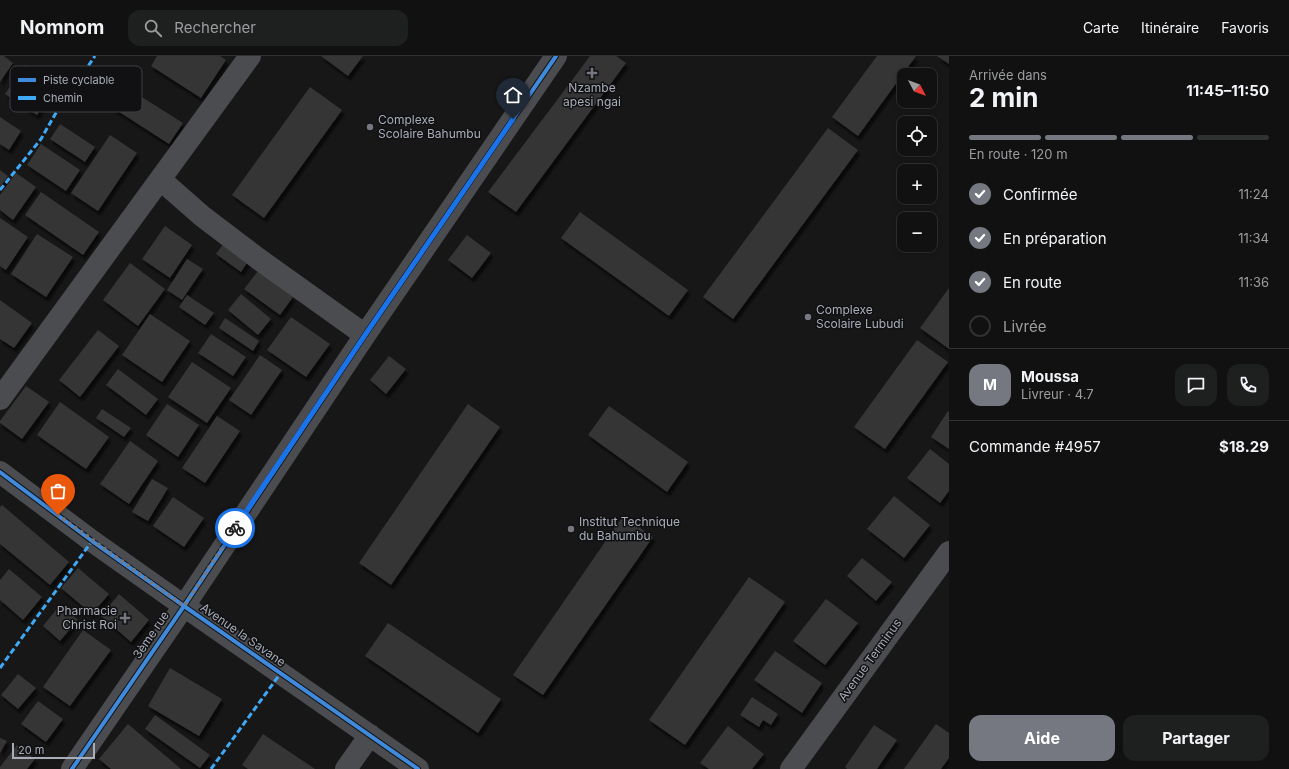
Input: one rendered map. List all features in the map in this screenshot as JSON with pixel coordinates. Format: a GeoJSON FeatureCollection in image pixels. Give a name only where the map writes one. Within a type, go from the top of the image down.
{"type":"FeatureCollection","features":[{"type":"Feature","properties":{"kind":"street"},"geometry":{"type":"LineString","coordinates":[[0,399],[250,56]]}},
{"type":"Feature","properties":{"kind":"street","name":"3ème rue"},"geometry":{"type":"LineString","coordinates":[[72,769],[184,606],[365,335],[556,56]]}},
{"type":"Feature","properties":{"kind":"street"},"geometry":{"type":"LineString","coordinates":[[161,180],[202,216],[260,260],[365,335]]}},
{"type":"Feature","properties":{"kind":"street","name":"Avenue la Savane"},"geometry":{"type":"LineString","coordinates":[[0,473],[92,541],[280,674],[418,769]]}},
{"type":"Feature","properties":{"kind":"street","name":"Avenue Terminus"},"geometry":{"type":"LineString","coordinates":[[791,769],[949,552]]}},
{"type":"Feature","properties":{"kind":"street"},"geometry":{"type":"LineString","coordinates":[[346,769],[370,735]]}},
{"type":"Feature","properties":{"kind":"building"},"geometry":{"type":"Polygon","coordinates":[[[0,56],[4,56],[13,63],[0,82],[0,56]]]}},
{"type":"Feature","properties":{"kind":"building"},"geometry":{"type":"Polygon","coordinates":[[[157,56],[220,56],[226,60],[201,98],[151,66],[157,56]]]}},
{"type":"Feature","properties":{"kind":"building"},"geometry":{"type":"Polygon","coordinates":[[[321,56],[363,56],[348,76],[321,56]]]}},
{"type":"Feature","properties":{"kind":"building"},"geometry":{"type":"Polygon","coordinates":[[[590,56],[616,56],[626,63],[516,212],[488,192],[590,56]]]}},
{"type":"Feature","properties":{"kind":"building"},"geometry":{"type":"Polygon","coordinates":[[[877,56],[916,56],[907,68],[897,68],[897,82],[858,136],[832,117],[877,56]]]}},
{"type":"Feature","properties":{"kind":"building"},"geometry":{"type":"Polygon","coordinates":[[[937,56],[949,56],[949,64],[937,56]]]}},
{"type":"Feature","properties":{"kind":"building"},"geometry":{"type":"Polygon","coordinates":[[[10,87],[10,97],[5,94],[10,87]]]}},
{"type":"Feature","properties":{"kind":"building"},"geometry":{"type":"Polygon","coordinates":[[[310,87],[342,110],[264,218],[232,195],[310,87]]]}},
{"type":"Feature","properties":{"kind":"building"},"geometry":{"type":"Polygon","coordinates":[[[142,97],[183,123],[169,144],[119,112],[142,112],[142,97]]]}},
{"type":"Feature","properties":{"kind":"building"},"geometry":{"type":"Polygon","coordinates":[[[0,117],[21,131],[9,150],[0,144],[0,117]]]}},
{"type":"Feature","properties":{"kind":"building"},"geometry":{"type":"Polygon","coordinates":[[[60,124],[95,147],[85,162],[50,139],[60,124]]]}},
{"type":"Feature","properties":{"kind":"building"},"geometry":{"type":"Polygon","coordinates":[[[828,128],[858,150],[733,319],[703,297],[828,128]]]}},
{"type":"Feature","properties":{"kind":"building"},"geometry":{"type":"Polygon","coordinates":[[[110,135],[137,153],[98,211],[71,193],[110,135]]]}},
{"type":"Feature","properties":{"kind":"building"},"geometry":{"type":"Polygon","coordinates":[[[41,144],[80,170],[66,191],[27,165],[41,144]]]}},
{"type":"Feature","properties":{"kind":"building"},"geometry":{"type":"Polygon","coordinates":[[[0,170],[8,176],[0,187],[0,170]]]}},
{"type":"Feature","properties":{"kind":"building"},"geometry":{"type":"Polygon","coordinates":[[[16,173],[36,187],[13,220],[0,210],[0,195],[16,173]]]}},
{"type":"Feature","properties":{"kind":"building"},"geometry":{"type":"Polygon","coordinates":[[[41,192],[99,232],[83,255],[25,215],[41,192]]]}},
{"type":"Feature","properties":{"kind":"building"},"geometry":{"type":"Polygon","coordinates":[[[580,212],[688,290],[669,316],[561,238],[580,212]]]}},
{"type":"Feature","properties":{"kind":"building"},"geometry":{"type":"Polygon","coordinates":[[[0,218],[28,237],[6,270],[0,266],[0,218]]]}},
{"type":"Feature","properties":{"kind":"building"},"geometry":{"type":"Polygon","coordinates":[[[165,226],[192,245],[170,278],[142,259],[165,226]]]}},
{"type":"Feature","properties":{"kind":"building"},"geometry":{"type":"Polygon","coordinates":[[[37,234],[73,257],[46,297],[11,274],[37,234]]]}},
{"type":"Feature","properties":{"kind":"building"},"geometry":{"type":"Polygon","coordinates":[[[467,235],[491,253],[472,278],[448,260],[467,235]]]}},
{"type":"Feature","properties":{"kind":"building"},"geometry":{"type":"Polygon","coordinates":[[[224,243],[249,260],[241,272],[216,254],[224,243]]]}},
{"type":"Feature","properties":{"kind":"building"},"geometry":{"type":"Polygon","coordinates":[[[187,259],[203,269],[182,300],[167,290],[187,259]]]}},
{"type":"Feature","properties":{"kind":"building"},"geometry":{"type":"Polygon","coordinates":[[[130,263],[165,289],[138,326],[103,300],[130,263]]]}},
{"type":"Feature","properties":{"kind":"building"},"geometry":{"type":"Polygon","coordinates":[[[258,271],[293,297],[280,315],[244,289],[258,271]]]}},
{"type":"Feature","properties":{"kind":"building"},"geometry":{"type":"Polygon","coordinates":[[[949,288],[949,349],[920,328],[949,288]]]}},
{"type":"Feature","properties":{"kind":"building"},"geometry":{"type":"Polygon","coordinates":[[[241,294],[271,319],[258,335],[228,310],[241,294]]]}},
{"type":"Feature","properties":{"kind":"building"},"geometry":{"type":"Polygon","coordinates":[[[187,295],[214,313],[205,325],[179,307],[187,295]]]}},
{"type":"Feature","properties":{"kind":"building"},"geometry":{"type":"Polygon","coordinates":[[[0,300],[32,323],[14,348],[0,339],[0,300]]]}},
{"type":"Feature","properties":{"kind":"building"},"geometry":{"type":"Polygon","coordinates":[[[150,314],[190,341],[162,382],[122,355],[150,314]]]}},
{"type":"Feature","properties":{"kind":"building"},"geometry":{"type":"Polygon","coordinates":[[[291,317],[330,344],[306,377],[267,350],[291,317]]]}},
{"type":"Feature","properties":{"kind":"building"},"geometry":{"type":"Polygon","coordinates":[[[225,318],[259,341],[253,351],[219,328],[225,318]]]}},
{"type":"Feature","properties":{"kind":"building"},"geometry":{"type":"Polygon","coordinates":[[[98,330],[119,346],[80,397],[59,380],[98,330]]]}},
{"type":"Feature","properties":{"kind":"building"},"geometry":{"type":"Polygon","coordinates":[[[211,334],[246,357],[233,376],[198,353],[211,334]]]}},
{"type":"Feature","properties":{"kind":"building"},"geometry":{"type":"Polygon","coordinates":[[[917,340],[948,362],[885,449],[854,427],[917,340]]]}},
{"type":"Feature","properties":{"kind":"building"},"geometry":{"type":"Polygon","coordinates":[[[260,355],[282,370],[251,415],[229,400],[260,355]]]}},
{"type":"Feature","properties":{"kind":"building"},"geometry":{"type":"Polygon","coordinates":[[[389,356],[406,369],[386,394],[370,380],[389,356]]]}},
{"type":"Feature","properties":{"kind":"building"},"geometry":{"type":"Polygon","coordinates":[[[192,362],[231,388],[207,423],[168,397],[192,362]]]}},
{"type":"Feature","properties":{"kind":"building"},"geometry":{"type":"Polygon","coordinates":[[[118,369],[158,399],[146,415],[106,385],[118,369]]]}},
{"type":"Feature","properties":{"kind":"building"},"geometry":{"type":"Polygon","coordinates":[[[26,386],[49,402],[22,439],[0,423],[0,421],[26,386]]]}},
{"type":"Feature","properties":{"kind":"building"},"geometry":{"type":"Polygon","coordinates":[[[60,402],[109,437],[86,469],[37,435],[60,402]]]}},
{"type":"Feature","properties":{"kind":"building"},"geometry":{"type":"Polygon","coordinates":[[[167,404],[199,425],[178,457],[146,435],[167,404]]]}},
{"type":"Feature","properties":{"kind":"building"},"geometry":{"type":"Polygon","coordinates":[[[468,404],[500,427],[391,585],[359,563],[468,404]]]}},
{"type":"Feature","properties":{"kind":"building"},"geometry":{"type":"Polygon","coordinates":[[[609,406],[688,462],[667,492],[588,435],[609,406]]]}},
{"type":"Feature","properties":{"kind":"building"},"geometry":{"type":"Polygon","coordinates":[[[102,409],[131,428],[124,437],[96,418],[102,409]]]}},
{"type":"Feature","properties":{"kind":"building"},"geometry":{"type":"Polygon","coordinates":[[[948,411],[949,412],[949,449],[931,437],[948,411]]]}},
{"type":"Feature","properties":{"kind":"building"},"geometry":{"type":"Polygon","coordinates":[[[217,416],[240,431],[205,483],[182,468],[217,416]]]}},
{"type":"Feature","properties":{"kind":"building"},"geometry":{"type":"Polygon","coordinates":[[[130,441],[158,461],[129,504],[100,484],[130,441]]]}},
{"type":"Feature","properties":{"kind":"building"},"geometry":{"type":"Polygon","coordinates":[[[930,449],[949,464],[949,491],[940,503],[907,478],[930,449]]]}},
{"type":"Feature","properties":{"kind":"building"},"geometry":{"type":"Polygon","coordinates":[[[152,479],[168,488],[148,521],[132,512],[152,479]]]}},
{"type":"Feature","properties":{"kind":"building"},"geometry":{"type":"Polygon","coordinates":[[[894,496],[930,525],[904,558],[867,529],[894,496]]]}},
{"type":"Feature","properties":{"kind":"building"},"geometry":{"type":"Polygon","coordinates":[[[173,497],[204,518],[184,547],[153,526],[173,497]]]}},
{"type":"Feature","properties":{"kind":"building"},"geometry":{"type":"Polygon","coordinates":[[[2,505],[69,562],[50,585],[0,544],[0,507],[2,505]]]}},
{"type":"Feature","properties":{"kind":"building"},"geometry":{"type":"Polygon","coordinates":[[[623,516],[653,537],[543,695],[513,675],[623,516]]]}},
{"type":"Feature","properties":{"kind":"building"},"geometry":{"type":"Polygon","coordinates":[[[862,558],[892,582],[876,601],[847,576],[862,558]]]}},
{"type":"Feature","properties":{"kind":"building"},"geometry":{"type":"Polygon","coordinates":[[[78,568],[109,594],[92,614],[61,588],[78,568]]]}},
{"type":"Feature","properties":{"kind":"building"},"geometry":{"type":"Polygon","coordinates":[[[9,569],[42,597],[23,620],[0,600],[0,580],[9,569]]]}},
{"type":"Feature","properties":{"kind":"building"},"geometry":{"type":"Polygon","coordinates":[[[749,577],[785,602],[685,745],[649,720],[749,577]]]}},
{"type":"Feature","properties":{"kind":"building","name":"Pharmacie Christ Roi"},"geometry":{"type":"Polygon","coordinates":[[[119,594],[149,620],[131,642],[101,616],[119,594]]]}},
{"type":"Feature","properties":{"kind":"building"},"geometry":{"type":"Polygon","coordinates":[[[826,599],[858,623],[825,665],[793,641],[826,599]]]}},
{"type":"Feature","properties":{"kind":"building"},"geometry":{"type":"Polygon","coordinates":[[[60,605],[78,620],[60,641],[43,626],[60,605]]]}},
{"type":"Feature","properties":{"kind":"building"},"geometry":{"type":"Polygon","coordinates":[[[388,623],[501,699],[478,733],[365,656],[388,623]]]}},
{"type":"Feature","properties":{"kind":"building"},"geometry":{"type":"Polygon","coordinates":[[[83,630],[111,650],[70,706],[43,687],[83,630]]]}},
{"type":"Feature","properties":{"kind":"building"},"geometry":{"type":"Polygon","coordinates":[[[775,651],[822,683],[802,713],[754,680],[775,651]]]}},
{"type":"Feature","properties":{"kind":"building"},"geometry":{"type":"Polygon","coordinates":[[[170,668],[222,699],[199,736],[148,706],[170,668]]]}},
{"type":"Feature","properties":{"kind":"building"},"geometry":{"type":"Polygon","coordinates":[[[18,674],[36,688],[18,709],[1,695],[18,674]]]}},
{"type":"Feature","properties":{"kind":"building"},"geometry":{"type":"Polygon","coordinates":[[[752,697],[778,714],[771,725],[763,720],[759,727],[740,715],[752,697]]]}},
{"type":"Feature","properties":{"kind":"building"},"geometry":{"type":"Polygon","coordinates":[[[38,701],[63,719],[46,742],[21,724],[38,701]]]}},
{"type":"Feature","properties":{"kind":"building"},"geometry":{"type":"Polygon","coordinates":[[[155,715],[210,755],[200,768],[145,729],[155,715]]]}},
{"type":"Feature","properties":{"kind":"building"},"geometry":{"type":"Polygon","coordinates":[[[128,724],[181,769],[111,769],[99,759],[128,724]]]}},
{"type":"Feature","properties":{"kind":"building"},"geometry":{"type":"Polygon","coordinates":[[[936,724],[949,733],[949,758],[941,769],[904,769],[936,724]]]}},
{"type":"Feature","properties":{"kind":"building"},"geometry":{"type":"Polygon","coordinates":[[[874,725],[897,740],[877,769],[847,769],[845,767],[874,725]]]}},
{"type":"Feature","properties":{"kind":"building"},"geometry":{"type":"Polygon","coordinates":[[[728,726],[764,754],[752,769],[709,769],[700,763],[728,726]]]}},
{"type":"Feature","properties":{"kind":"building"},"geometry":{"type":"Polygon","coordinates":[[[263,734],[315,769],[248,769],[242,765],[263,734]]]}},
{"type":"Feature","properties":{"kind":"building"},"geometry":{"type":"Polygon","coordinates":[[[0,738],[7,741],[0,753],[0,738]]]}},
{"type":"Feature","properties":{"kind":"building"},"geometry":{"type":"Polygon","coordinates":[[[17,745],[35,759],[27,769],[0,769],[0,767],[17,745]]]}},
{"type":"Feature","properties":{"kind":"marked path"},"geometry":{"type":"LineString","coordinates":[[88,66],[95,56]]}},
{"type":"Feature","properties":{"kind":"marked path"},"geometry":{"type":"LineString","coordinates":[[0,190],[41,139],[56,112]]}},
{"type":"Feature","properties":{"kind":"marked path"},"geometry":{"type":"LineString","coordinates":[[0,668],[92,541]]}},
{"type":"Feature","properties":{"kind":"marked path"},"geometry":{"type":"LineString","coordinates":[[211,769],[280,674]]}},
{"type":"Feature","properties":{"kind":"cycle path"},"geometry":{"type":"LineString","coordinates":[[72,769],[184,606],[365,335],[556,56]]}},
{"type":"Feature","properties":{"kind":"cycle path"},"geometry":{"type":"LineString","coordinates":[[0,472],[92,541],[418,769]]}},
{"type":"Feature","properties":{"kind":"way so far"},"geometry":{"type":"LineString","coordinates":[[58,515],[184,606],[235,528]]}},
{"type":"Feature","properties":{"kind":"place","name":"Nzambe apesi ngai"},"geometry":{"type":"Point","coordinates":[592,73]}},
{"type":"Feature","properties":{"kind":"place","name":"Complexe Scolaire Bahumbu"},"geometry":{"type":"Point","coordinates":[370,127]}},
{"type":"Feature","properties":{"kind":"place","name":"Complexe Scolaire Lubudi"},"geometry":{"type":"Point","coordinates":[808,317]}},
{"type":"Feature","properties":{"kind":"place","name":"Institut Technique du Bahumbu"},"geometry":{"type":"Point","coordinates":[571,529]}},
{"type":"Feature","properties":{"kind":"place","name":"Pharmacie Christ Roi"},"geometry":{"type":"Point","coordinates":[125,618]}},
{"type":"Feature","properties":{"kind":"route"},"geometry":{"type":"LineString","coordinates":[[235,528],[513,119]]}}]}
